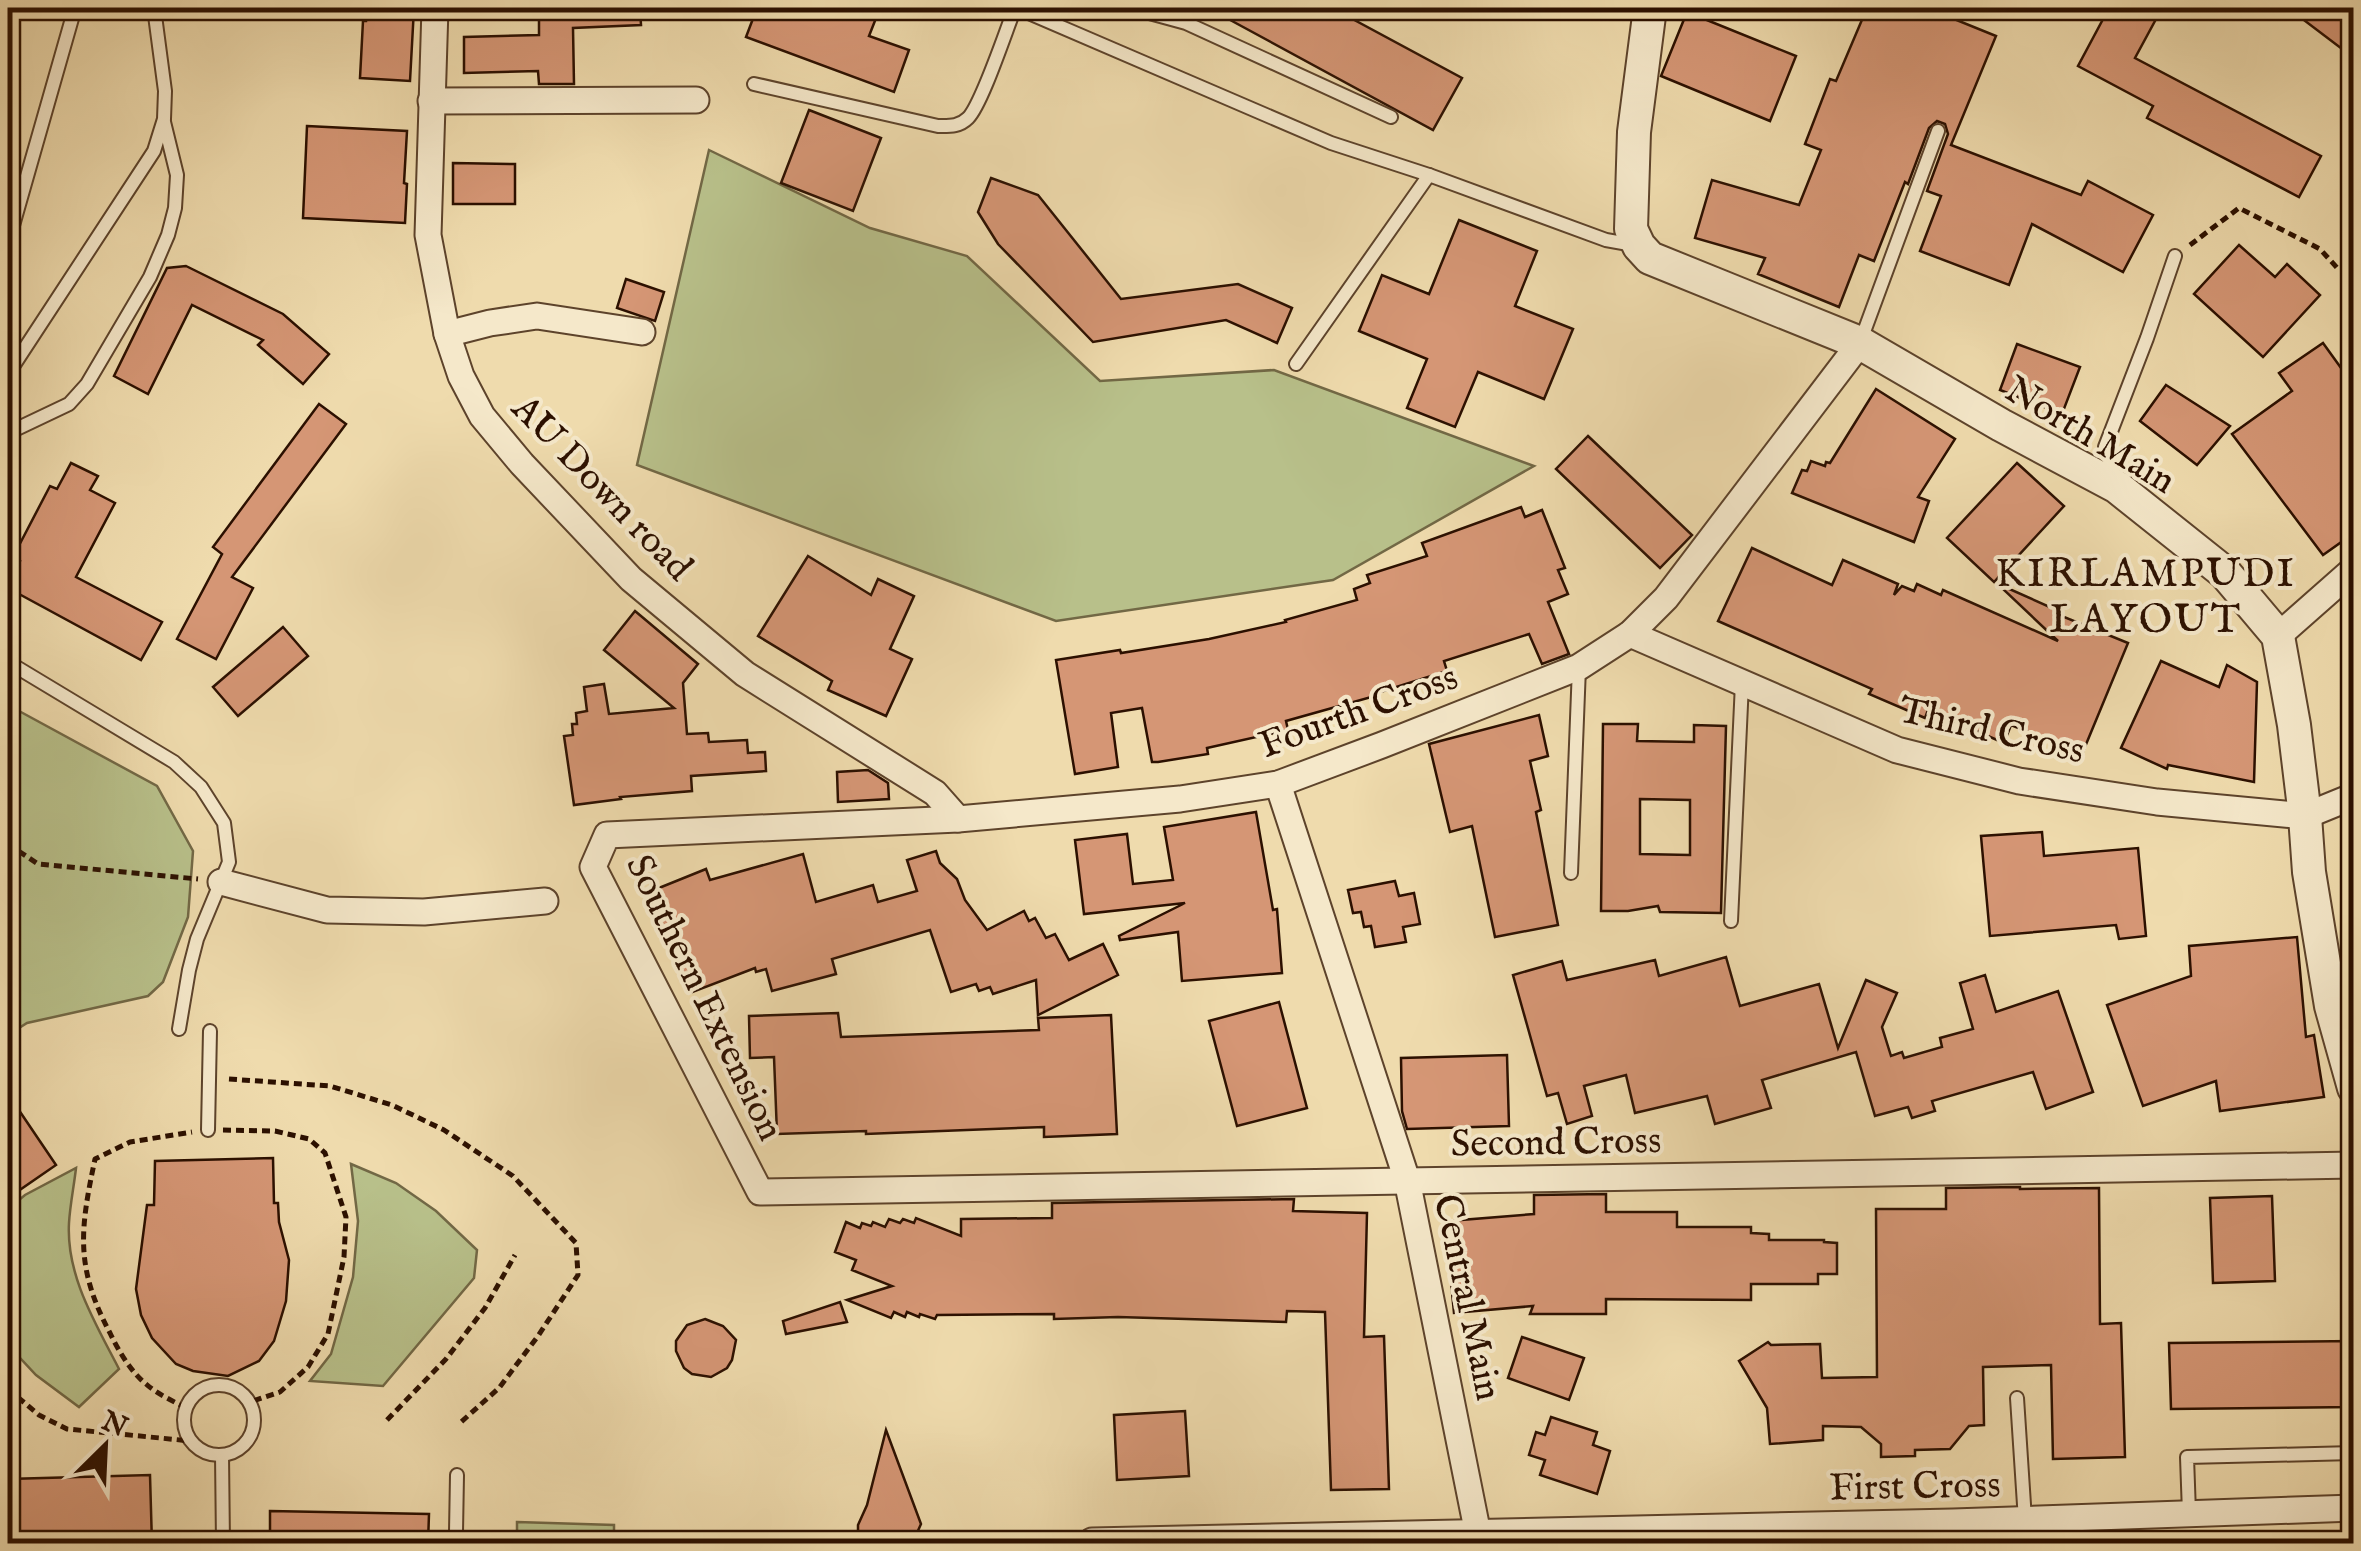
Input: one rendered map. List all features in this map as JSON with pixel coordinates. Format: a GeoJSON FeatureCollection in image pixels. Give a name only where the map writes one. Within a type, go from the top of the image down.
{"type":"FeatureCollection","features":[{"type":"Feature","properties":{"kind":"street","name":"AU Down road"},"geometry":{"type":"LineString","coordinates":[[436,8],[428,235],[447,334],[461,376],[482,416],[631,580],[745,674],[935,792],[958,819]]}},
{"type":"Feature","properties":{"kind":"street"},"geometry":{"type":"LineString","coordinates":[[1638,246],[1631,230],[1634,132],[1650,8]]}},
{"type":"Feature","properties":{"kind":"street"},"geometry":{"type":"LineString","coordinates":[[431,101],[696,100]]}},
{"type":"Feature","properties":{"kind":"street","name":"North Main"},"geometry":{"type":"LineString","coordinates":[[1638,246],[1650,258],[1860,344],[2116,487],[2225,573],[2278,636],[2294,725],[2309,872],[2331,1006],[2354,1088]]}},
{"type":"Feature","properties":{"kind":"street"},"geometry":{"type":"LineString","coordinates":[[447,334],[537,316],[642,332]]}},
{"type":"Feature","properties":{"kind":"street","name":"Fourth Cross"},"geometry":{"type":"LineString","coordinates":[[607,835],[958,819],[1180,799],[1278,784],[1382,746],[1579,666],[1630,634],[1666,598],[1860,344]]}},
{"type":"Feature","properties":{"kind":"street"},"geometry":{"type":"LineString","coordinates":[[2278,636],[2354,569]]}},
{"type":"Feature","properties":{"kind":"street","name":"Third Cross"},"geometry":{"type":"LineString","coordinates":[[1630,634],[1897,750],[2019,781],[2158,802],[2305,816],[2354,796]]}},
{"type":"Feature","properties":{"kind":"street","name":"Central Main"},"geometry":{"type":"LineString","coordinates":[[1278,784],[1406,1180],[1479,1537]]}},
{"type":"Feature","properties":{"kind":"street","name":"Southern Extension"},"geometry":{"type":"LineString","coordinates":[[607,835],[593,867],[760,1192]]}},
{"type":"Feature","properties":{"kind":"street"},"geometry":{"type":"LineString","coordinates":[[221,882],[327,910],[424,912],[545,901]]}},
{"type":"Feature","properties":{"kind":"street","name":"Second Cross"},"geometry":{"type":"LineString","coordinates":[[760,1192],[2354,1165]]}},
{"type":"Feature","properties":{"kind":"street","name":"First Cross"},"geometry":{"type":"LineString","coordinates":[[1092,1541],[1479,1537],[2354,1508]]}},
{"type":"Feature","properties":{"kind":"lane"},"geometry":{"type":"LineString","coordinates":[[8,243],[74,8]]}},
{"type":"Feature","properties":{"kind":"lane"},"geometry":{"type":"LineString","coordinates":[[8,433],[69,404],[87,384],[150,277],[168,235],[175,208],[176,174],[164,120],[165,91],[154,8]]}},
{"type":"Feature","properties":{"kind":"lane"},"geometry":{"type":"LineString","coordinates":[[754,84],[938,126],[954,126],[964,122],[976,106],[1016,8],[1332,143],[1606,240],[1638,246]]}},
{"type":"Feature","properties":{"kind":"lane"},"geometry":{"type":"LineString","coordinates":[[1131,8],[1186,24],[1392,117]]}},
{"type":"Feature","properties":{"kind":"lane"},"geometry":{"type":"LineString","coordinates":[[8,371],[154,151],[164,120]]}},
{"type":"Feature","properties":{"kind":"lane"},"geometry":{"type":"LineString","coordinates":[[1860,344],[1938,131]]}},
{"type":"Feature","properties":{"kind":"lane"},"geometry":{"type":"LineString","coordinates":[[1296,364],[1430,175]]}},
{"type":"Feature","properties":{"kind":"lane"},"geometry":{"type":"LineString","coordinates":[[2116,487],[2104,446],[2175,256]]}},
{"type":"Feature","properties":{"kind":"lane"},"geometry":{"type":"LineString","coordinates":[[8,662],[174,762],[202,787],[224,823],[229,862],[196,939],[179,1029]]}},
{"type":"Feature","properties":{"kind":"lane"},"geometry":{"type":"LineString","coordinates":[[1571,873],[1579,666]]}},
{"type":"Feature","properties":{"kind":"lane"},"geometry":{"type":"LineString","coordinates":[[1731,921],[1742,683]]}},
{"type":"Feature","properties":{"kind":"lane"},"geometry":{"type":"LineString","coordinates":[[208,1130],[210,1031]]}},
{"type":"Feature","properties":{"kind":"lane"},"geometry":{"type":"LineString","coordinates":[[222,1385],[250,1402],[254,1425],[244,1446],[222,1455],[210,1454],[191,1441],[186,1430],[186,1408],[200,1391],[222,1385]]}},
{"type":"Feature","properties":{"kind":"lane"},"geometry":{"type":"LineString","coordinates":[[2017,1398],[2024,1520]]}},
{"type":"Feature","properties":{"kind":"lane"},"geometry":{"type":"LineString","coordinates":[[2189,1514],[2187,1457],[2354,1453]]}},
{"type":"Feature","properties":{"kind":"lane"},"geometry":{"type":"LineString","coordinates":[[222,1455],[223,1544]]}},
{"type":"Feature","properties":{"kind":"lane"},"geometry":{"type":"LineString","coordinates":[[456,1532],[457,1475]]}},
{"type":"Feature","properties":{"kind":"path"},"geometry":{"type":"LineString","coordinates":[[2175,256],[2239,208],[2320,249],[2340,271]]}},
{"type":"Feature","properties":{"kind":"path"},"geometry":{"type":"LineString","coordinates":[[8,844],[38,864],[221,882]]}},
{"type":"Feature","properties":{"kind":"path"},"geometry":{"type":"LineString","coordinates":[[228,1079],[330,1086],[392,1105],[444,1130],[513,1176],[576,1243],[578,1275],[499,1388],[460,1423]]}},
{"type":"Feature","properties":{"kind":"path"},"geometry":{"type":"LineString","coordinates":[[186,1408],[145,1384],[117,1346],[94,1302],[84,1262],[84,1210],[95,1159],[130,1142],[208,1130],[275,1131],[309,1139],[325,1153],[346,1217],[344,1258],[328,1334],[308,1367],[294,1380],[280,1392],[250,1402]]}},
{"type":"Feature","properties":{"kind":"path"},"geometry":{"type":"LineString","coordinates":[[387,1420],[446,1359],[486,1308],[514,1255]]}},
{"type":"Feature","properties":{"kind":"path"},"geometry":{"type":"LineString","coordinates":[[8,1389],[38,1415],[67,1429],[191,1441]]}},
{"type":"Feature","properties":{"kind":"green space"},"geometry":{"type":"Polygon","coordinates":[[[709,150],[870,228],[967,256],[1100,381],[1274,370],[1534,466],[1333,580],[1056,621],[637,465],[709,150]]]}},
{"type":"Feature","properties":{"kind":"green space"},"geometry":{"type":"Polygon","coordinates":[[[8,705],[157,786],[193,851],[188,917],[163,982],[148,996],[27,1023],[8,1035],[8,705]]]}},
{"type":"Feature","properties":{"kind":"green space"},"geometry":{"type":"Polygon","coordinates":[[[351,1164],[396,1183],[436,1211],[477,1250],[474,1278],[383,1386],[310,1381],[331,1354],[353,1277],[358,1221],[351,1164]]]}},
{"type":"Feature","properties":{"kind":"green space"},"geometry":{"type":"Polygon","coordinates":[[[76,1168],[69,1223],[72,1262],[84,1299],[119,1369],[79,1407],[36,1375],[8,1345],[8,1209],[25,1195],[76,1168]]]}},
{"type":"Feature","properties":{"kind":"green space"},"geometry":{"type":"Polygon","coordinates":[[[517,1522],[614,1525],[614,1543],[517,1543],[517,1522]]]}},
{"type":"Feature","properties":{"kind":"building"},"geometry":{"type":"Polygon","coordinates":[[[367,8],[414,8],[410,81],[360,78],[367,8]]]}},
{"type":"Feature","properties":{"kind":"building"},"geometry":{"type":"Polygon","coordinates":[[[539,8],[640,8],[641,25],[573,28],[574,84],[539,84],[538,71],[464,73],[464,37],[539,35],[539,8]]]}},
{"type":"Feature","properties":{"kind":"building"},"geometry":{"type":"Polygon","coordinates":[[[757,8],[792,8],[823,19],[827,8],[880,8],[869,36],[909,50],[894,92],[746,37],[757,8]]]}},
{"type":"Feature","properties":{"kind":"building"},"geometry":{"type":"Polygon","coordinates":[[[1208,8],[1332,8],[1462,78],[1433,130],[1208,8]]]}},
{"type":"Feature","properties":{"kind":"building"},"geometry":{"type":"Polygon","coordinates":[[[1867,8],[1927,8],[1996,36],[1951,145],[2081,195],[2088,181],[2153,215],[2123,272],[2032,224],[2009,285],[1920,251],[1941,196],[1927,191],[1948,134],[1945,124],[1937,121],[1929,128],[1874,261],[1859,255],[1839,307],[1758,274],[1765,258],[1695,238],[1712,180],[1799,205],[1821,150],[1805,144],[1830,79],[1836,81],[1867,8]]]}},
{"type":"Feature","properties":{"kind":"building"},"geometry":{"type":"Polygon","coordinates":[[[2109,8],[2162,8],[2135,58],[2321,156],[2299,197],[2147,118],[2153,106],[2078,66],[2109,8]]]}},
{"type":"Feature","properties":{"kind":"building"},"geometry":{"type":"Polygon","coordinates":[[[2288,8],[2345,8],[2354,14],[2354,58],[2288,8]]]}},
{"type":"Feature","properties":{"kind":"building"},"geometry":{"type":"Polygon","coordinates":[[[1687,12],[1796,56],[1770,121],[1661,76],[1687,12]]]}},
{"type":"Feature","properties":{"kind":"building"},"geometry":{"type":"Polygon","coordinates":[[[809,110],[881,138],[853,211],[781,183],[809,110]]]}},
{"type":"Feature","properties":{"kind":"building"},"geometry":{"type":"Polygon","coordinates":[[[307,126],[407,131],[405,223],[303,218],[307,126]]]}},
{"type":"Feature","properties":{"kind":"building"},"geometry":{"type":"Polygon","coordinates":[[[453,163],[515,164],[515,204],[453,204],[453,163]]]}},
{"type":"Feature","properties":{"kind":"building"},"geometry":{"type":"Polygon","coordinates":[[[991,178],[1038,195],[1121,299],[1238,284],[1292,308],[1277,343],[1226,320],[1093,342],[998,244],[978,212],[991,178]]]}},
{"type":"Feature","properties":{"kind":"building"},"geometry":{"type":"Polygon","coordinates":[[[1459,220],[1537,251],[1515,306],[1573,329],[1544,399],[1478,372],[1455,427],[1407,408],[1427,359],[1359,331],[1382,275],[1429,294],[1459,220]]]}},
{"type":"Feature","properties":{"kind":"building"},"geometry":{"type":"Polygon","coordinates":[[[2239,245],[2275,277],[2287,264],[2320,295],[2263,357],[2194,294],[2239,245]]]}},
{"type":"Feature","properties":{"kind":"building"},"geometry":{"type":"Polygon","coordinates":[[[186,266],[283,314],[329,354],[303,384],[258,345],[263,340],[192,305],[148,394],[114,376],[167,268],[186,266]]]}},
{"type":"Feature","properties":{"kind":"building"},"geometry":{"type":"Polygon","coordinates":[[[626,279],[664,292],[655,321],[617,308],[626,279]]]}},
{"type":"Feature","properties":{"kind":"building"},"geometry":{"type":"Polygon","coordinates":[[[2323,343],[2354,386],[2354,533],[2323,555],[2232,434],[2292,391],[2279,373],[2323,343]]]}},
{"type":"Feature","properties":{"kind":"building"},"geometry":{"type":"Polygon","coordinates":[[[2017,344],[2080,367],[2062,414],[2000,390],[2017,344]]]}},
{"type":"Feature","properties":{"kind":"building"},"geometry":{"type":"Polygon","coordinates":[[[2166,385],[2230,426],[2197,465],[2140,421],[2166,385]]]}},
{"type":"Feature","properties":{"kind":"building"},"geometry":{"type":"Polygon","coordinates":[[[1876,389],[1955,439],[1918,497],[1929,501],[1914,542],[1792,493],[1802,470],[1807,471],[1811,461],[1825,466],[1830,463],[1876,389]]]}},
{"type":"Feature","properties":{"kind":"building"},"geometry":{"type":"Polygon","coordinates":[[[319,404],[346,424],[232,577],[253,588],[216,659],[177,639],[222,554],[213,547],[319,404]]]}},
{"type":"Feature","properties":{"kind":"building"},"geometry":{"type":"Polygon","coordinates":[[[1588,436],[1692,535],[1660,568],[1556,469],[1588,436]]]}},
{"type":"Feature","properties":{"kind":"building"},"geometry":{"type":"Polygon","coordinates":[[[71,463],[98,476],[90,490],[115,503],[76,577],[162,622],[141,660],[8,588],[20,561],[13,557],[50,486],[57,489],[71,463]]]}},
{"type":"Feature","properties":{"kind":"building"},"geometry":{"type":"Polygon","coordinates":[[[2017,463],[2064,506],[1994,582],[1947,538],[2017,463]]]}},
{"type":"Feature","properties":{"kind":"building"},"geometry":{"type":"Polygon","coordinates":[[[1521,507],[1525,517],[1542,510],[1565,568],[1558,570],[1568,594],[1548,602],[1569,654],[1542,664],[1529,634],[1444,661],[1447,671],[1286,721],[1288,730],[1207,748],[1208,754],[1158,762],[1152,762],[1142,708],[1111,713],[1118,767],[1075,774],[1056,660],[1209,639],[1286,622],[1357,600],[1354,589],[1370,583],[1367,575],[1427,556],[1422,543],[1521,507]]]}},
{"type":"Feature","properties":{"kind":"building"},"geometry":{"type":"Polygon","coordinates":[[[1752,548],[1832,585],[1843,560],[1898,584],[1894,595],[1902,586],[1914,591],[1917,584],[1941,595],[1943,590],[2058,641],[2005,587],[2061,612],[2059,615],[2128,643],[2082,754],[2011,725],[2004,743],[1928,710],[1925,718],[1869,694],[1872,689],[1718,621],[1752,548]]]}},
{"type":"Feature","properties":{"kind":"building"},"geometry":{"type":"Polygon","coordinates":[[[808,556],[871,595],[878,579],[914,596],[890,649],[912,659],[886,716],[828,690],[832,681],[758,636],[808,556]]]}},
{"type":"Feature","properties":{"kind":"building"},"geometry":{"type":"Polygon","coordinates":[[[635,611],[698,664],[683,683],[687,734],[708,733],[709,742],[747,740],[748,753],[765,752],[766,771],[691,776],[692,791],[574,805],[564,736],[573,735],[576,713],[587,711],[584,687],[604,684],[609,714],[674,708],[604,650],[635,611]]]}},
{"type":"Feature","properties":{"kind":"building"},"geometry":{"type":"Polygon","coordinates":[[[283,627],[308,656],[238,716],[213,687],[283,627]]]}},
{"type":"Feature","properties":{"kind":"building"},"geometry":{"type":"Polygon","coordinates":[[[2161,661],[2219,687],[2227,665],[2257,682],[2254,782],[2168,765],[2167,769],[2121,748],[2161,661]]]}},
{"type":"Feature","properties":{"kind":"building"},"geometry":{"type":"Polygon","coordinates":[[[1539,715],[1548,756],[1530,761],[1558,925],[1495,937],[1472,826],[1450,832],[1429,744],[1539,715]]]}},
{"type":"Feature","properties":{"kind":"building"},"geometry":{"type":"Polygon","coordinates":[[[1603,724],[1638,724],[1637,741],[1694,742],[1694,725],[1726,726],[1721,913],[1660,912],[1658,906],[1601,911],[1603,724]],[[1640,799],[1640,854],[1690,855],[1690,800],[1640,799]]]}},
{"type":"Feature","properties":{"kind":"building"},"geometry":{"type":"Polygon","coordinates":[[[868,770],[888,783],[889,799],[838,802],[837,772],[868,770]]]}},
{"type":"Feature","properties":{"kind":"building"},"geometry":{"type":"Polygon","coordinates":[[[1256,812],[1273,910],[1277,909],[1282,973],[1182,981],[1178,932],[1120,940],[1119,936],[1185,903],[1084,914],[1075,840],[1127,834],[1133,884],[1173,880],[1164,827],[1256,812]]]}},
{"type":"Feature","properties":{"kind":"building"},"geometry":{"type":"Polygon","coordinates":[[[2042,832],[2044,856],[2138,848],[2146,936],[2119,939],[2116,925],[1990,936],[1981,836],[2042,832]]]}},
{"type":"Feature","properties":{"kind":"building"},"geometry":{"type":"Polygon","coordinates":[[[936,851],[940,863],[957,879],[965,900],[987,930],[1024,911],[1029,921],[1035,918],[1046,938],[1055,934],[1069,960],[1103,944],[1118,975],[1038,1015],[1036,980],[993,994],[990,987],[979,991],[976,984],[951,992],[930,930],[832,959],[836,974],[772,991],[766,969],[756,972],[755,968],[690,993],[649,892],[706,869],[710,880],[803,854],[816,902],[873,885],[878,902],[917,891],[907,860],[936,851]]]}},
{"type":"Feature","properties":{"kind":"building"},"geometry":{"type":"Polygon","coordinates":[[[1395,881],[1399,896],[1414,893],[1420,924],[1403,927],[1406,942],[1375,947],[1371,926],[1364,927],[1361,912],[1353,913],[1348,890],[1395,881]]]}},
{"type":"Feature","properties":{"kind":"building"},"geometry":{"type":"Polygon","coordinates":[[[2297,937],[2306,1037],[2314,1035],[2324,1097],[2220,1111],[2216,1081],[2143,1106],[2107,1005],[2191,976],[2189,946],[2297,937]]]}},
{"type":"Feature","properties":{"kind":"building"},"geometry":{"type":"Polygon","coordinates":[[[1726,957],[1740,1006],[1819,984],[1838,1048],[1866,980],[1897,993],[1882,1027],[1891,1056],[1902,1052],[1904,1058],[1942,1047],[1940,1038],[1973,1029],[1960,983],[1985,975],[1996,1012],[2058,991],[2093,1092],[2046,1109],[2033,1072],[1932,1101],[1935,1111],[1912,1118],[1908,1107],[1875,1116],[1856,1052],[1762,1080],[1771,1108],[1715,1124],[1707,1096],[1635,1113],[1626,1075],[1584,1086],[1592,1116],[1567,1124],[1558,1093],[1547,1096],[1513,975],[1562,961],[1567,980],[1655,960],[1659,976],[1726,957]]]}},
{"type":"Feature","properties":{"kind":"building"},"geometry":{"type":"Polygon","coordinates":[[[1279,1002],[1307,1108],[1237,1126],[1209,1021],[1279,1002]]]}},
{"type":"Feature","properties":{"kind":"building"},"geometry":{"type":"Polygon","coordinates":[[[838,1013],[841,1037],[1039,1030],[1038,1018],[1111,1015],[1117,1134],[1044,1137],[1044,1127],[777,1134],[774,1057],[750,1058],[749,1016],[838,1013]]]}},
{"type":"Feature","properties":{"kind":"building"},"geometry":{"type":"Polygon","coordinates":[[[1507,1055],[1509,1126],[1407,1129],[1402,1111],[1401,1058],[1507,1055]]]}},
{"type":"Feature","properties":{"kind":"building"},"geometry":{"type":"Polygon","coordinates":[[[8,1094],[56,1165],[8,1198],[8,1094]]]}},
{"type":"Feature","properties":{"kind":"building"},"geometry":{"type":"Polygon","coordinates":[[[273,1158],[274,1203],[278,1203],[289,1260],[286,1301],[274,1341],[259,1361],[228,1376],[176,1364],[152,1338],[141,1315],[136,1289],[147,1205],[154,1205],[155,1161],[273,1158]]]}},
{"type":"Feature","properties":{"kind":"building"},"geometry":{"type":"Polygon","coordinates":[[[1946,1188],[2099,1188],[2100,1324],[2121,1323],[2125,1457],[2053,1459],[2051,1365],[1983,1367],[1984,1425],[1969,1426],[1950,1449],[1915,1450],[1915,1456],[1881,1457],[1881,1444],[1861,1427],[1823,1426],[1823,1440],[1770,1444],[1767,1408],[1739,1361],[1768,1342],[1820,1344],[1822,1378],[1877,1377],[1876,1209],[1946,1209],[1946,1188]]]}},
{"type":"Feature","properties":{"kind":"building"},"geometry":{"type":"Polygon","coordinates":[[[1606,1194],[1606,1212],[1677,1212],[1677,1227],[1751,1227],[1751,1233],[1769,1234],[1769,1240],[1837,1243],[1837,1274],[1818,1274],[1818,1284],[1751,1284],[1751,1300],[1606,1299],[1606,1314],[1530,1314],[1533,1306],[1454,1313],[1449,1221],[1534,1214],[1534,1195],[1606,1194]]]}},
{"type":"Feature","properties":{"kind":"building"},"geometry":{"type":"Polygon","coordinates":[[[2272,1196],[2275,1281],[2213,1283],[2210,1198],[2272,1196]]]}},
{"type":"Feature","properties":{"kind":"building"},"geometry":{"type":"Polygon","coordinates":[[[1294,1199],[1293,1211],[1367,1213],[1364,1337],[1384,1336],[1389,1489],[1331,1490],[1325,1312],[1287,1311],[1286,1322],[1054,1319],[1054,1314],[937,1315],[935,1319],[907,1312],[905,1317],[894,1312],[891,1318],[847,1300],[892,1286],[852,1270],[856,1260],[835,1252],[846,1222],[860,1228],[862,1223],[871,1226],[873,1222],[885,1227],[889,1219],[914,1223],[916,1218],[961,1236],[961,1219],[1052,1218],[1052,1203],[1294,1199]]]}},
{"type":"Feature","properties":{"kind":"building"},"geometry":{"type":"Polygon","coordinates":[[[840,1302],[847,1322],[786,1334],[783,1321],[840,1302]]]}},
{"type":"Feature","properties":{"kind":"building"},"geometry":{"type":"Polygon","coordinates":[[[705,1319],[723,1326],[736,1340],[727,1368],[711,1377],[692,1374],[684,1368],[676,1351],[676,1341],[687,1325],[705,1319]]]}},
{"type":"Feature","properties":{"kind":"building"},"geometry":{"type":"Polygon","coordinates":[[[1522,1337],[1584,1358],[1569,1400],[1508,1378],[1522,1337]]]}},
{"type":"Feature","properties":{"kind":"building"},"geometry":{"type":"Polygon","coordinates":[[[2354,1341],[2354,1407],[2171,1409],[2169,1343],[2354,1341]]]}},
{"type":"Feature","properties":{"kind":"building"},"geometry":{"type":"Polygon","coordinates":[[[1185,1411],[1189,1476],[1117,1480],[1114,1415],[1185,1411]]]}},
{"type":"Feature","properties":{"kind":"building"},"geometry":{"type":"Polygon","coordinates":[[[1551,1417],[1597,1432],[1593,1445],[1610,1451],[1597,1494],[1540,1475],[1545,1460],[1529,1455],[1536,1432],[1545,1435],[1551,1417]]]}},
{"type":"Feature","properties":{"kind":"building"},"geometry":{"type":"Polygon","coordinates":[[[886,1430],[921,1524],[912,1544],[858,1544],[858,1525],[886,1430]]]}},
{"type":"Feature","properties":{"kind":"building"},"geometry":{"type":"Polygon","coordinates":[[[150,1475],[152,1544],[8,1544],[8,1479],[150,1475]]]}},
{"type":"Feature","properties":{"kind":"building"},"geometry":{"type":"Polygon","coordinates":[[[270,1511],[429,1514],[428,1544],[270,1544],[270,1511]]]}},
{"type":"Feature","properties":{"kind":"district","name":"KIRLAMPUDI LAYOUT"},"geometry":{"type":"Point","coordinates":[2146,595]}}]}
